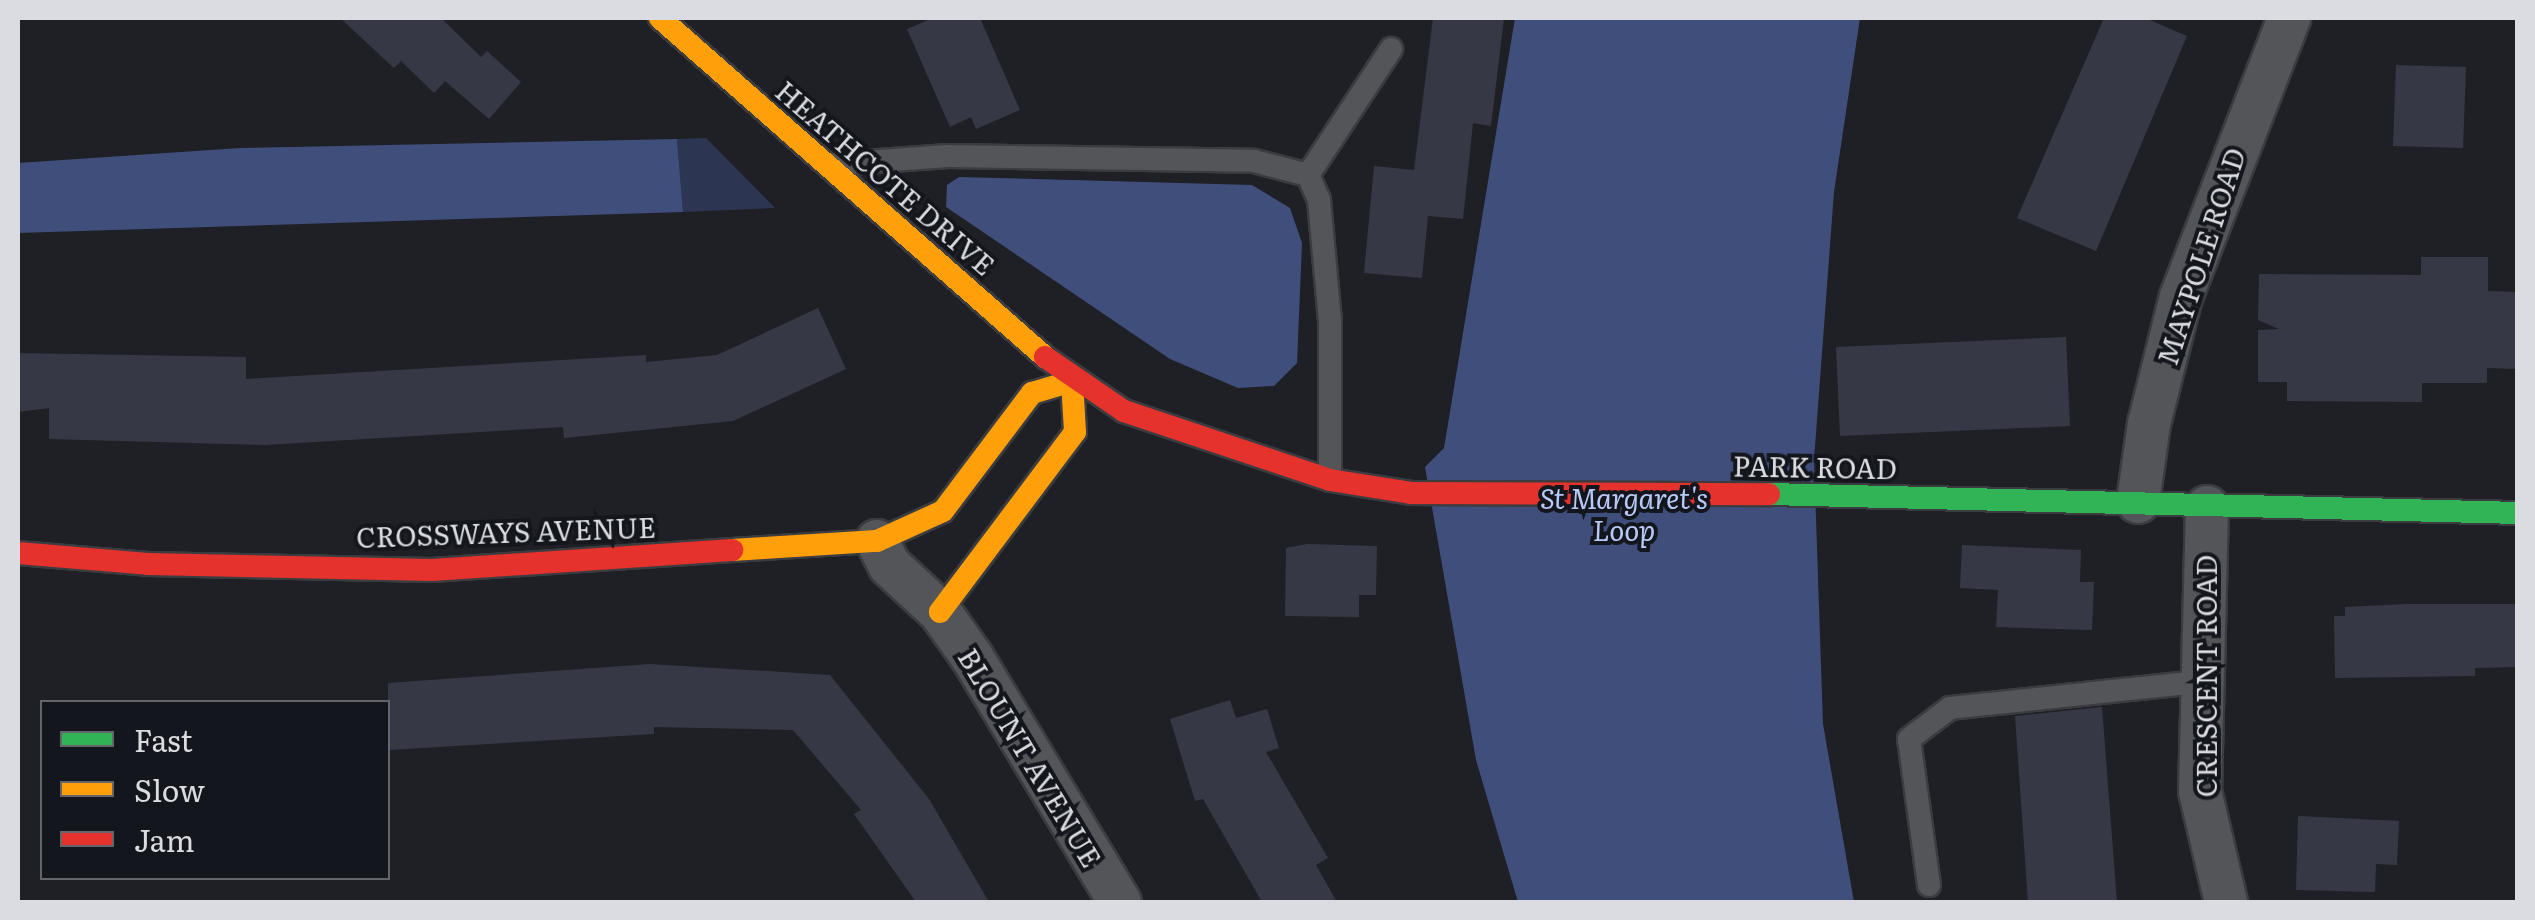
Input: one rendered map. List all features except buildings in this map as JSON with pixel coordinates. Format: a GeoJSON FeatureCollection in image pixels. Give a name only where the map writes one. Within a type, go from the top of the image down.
{"type":"FeatureCollection","features":[{"type":"Feature","properties":{"kind":"street","name":"HEATHCOTE DRIVE"},"geometry":{"type":"LineString","coordinates":[[660,18],[1072,381]]}},
{"type":"Feature","properties":{"kind":"street","name":"MAYPOLE ROAD"},"geometry":{"type":"LineString","coordinates":[[2138,502],[2149,424],[2181,297],[2289,18]]}},
{"type":"Feature","properties":{"kind":"street","name":"PARK ROAD"},"geometry":{"type":"LineString","coordinates":[[1072,381],[1124,411],[1330,480],[1411,493],[1756,494],[2518,512]]}},
{"type":"Feature","properties":{"kind":"street"},"geometry":{"type":"LineString","coordinates":[[877,541],[942,511],[1032,393],[1072,381],[1075,432],[940,612]]}},
{"type":"Feature","properties":{"kind":"street","name":"CRESCENT ROAD"},"geometry":{"type":"LineString","coordinates":[[2207,507],[2200,792],[2226,902]]}},
{"type":"Feature","properties":{"kind":"street","name":"CROSSWAYS AVENUE"},"geometry":{"type":"LineString","coordinates":[[18,553],[148,564],[432,570],[877,541]]}},
{"type":"Feature","properties":{"kind":"street","name":"BLOUNT AVENUE"},"geometry":{"type":"LineString","coordinates":[[877,541],[889,565],[940,612],[1120,902]]}},
{"type":"Feature","properties":{"kind":"lane"},"geometry":{"type":"LineString","coordinates":[[1308,175],[1391,49]]}},
{"type":"Feature","properties":{"kind":"lane"},"geometry":{"type":"LineString","coordinates":[[826,165],[948,156],[1254,161],[1308,175]]}},
{"type":"Feature","properties":{"kind":"lane"},"geometry":{"type":"LineString","coordinates":[[1308,175],[1319,200],[1330,321],[1330,480]]}},
{"type":"Feature","properties":{"kind":"lane"},"geometry":{"type":"LineString","coordinates":[[1929,885],[1909,739],[1950,708],[2204,682]]}},
{"type":"Feature","properties":{"kind":"shaded area"},"geometry":{"type":"Polygon","coordinates":[[[706,138],[775,208],[683,212],[677,139],[706,138]]]}},
{"type":"Feature","properties":{"kind":"green space","name":"St Margaret's Loop"},"geometry":{"type":"Polygon","coordinates":[[[1515,18],[1860,18],[1834,192],[1814,460],[1823,724],[1854,902],[1518,902],[1476,760],[1425,467],[1444,448],[1515,18]]]}},
{"type":"Feature","properties":{"kind":"green space"},"geometry":{"type":"Polygon","coordinates":[[[677,139],[683,212],[18,233],[18,163],[240,148],[677,139]]]}},
{"type":"Feature","properties":{"kind":"green space"},"geometry":{"type":"Polygon","coordinates":[[[959,177],[1252,185],[1290,208],[1302,243],[1297,363],[1274,386],[1238,388],[1170,359],[946,207],[947,185],[959,177]]]}},
{"type":"Feature","properties":{"kind":"traffic: fast"},"geometry":{"type":"LineString","coordinates":[[1769,494],[2518,513]]}},
{"type":"Feature","properties":{"kind":"traffic: slow"},"geometry":{"type":"LineString","coordinates":[[660,18],[1045,357]]}},
{"type":"Feature","properties":{"kind":"traffic: slow"},"geometry":{"type":"LineString","coordinates":[[732,550],[877,541],[943,511],[1032,393],[1072,381],[1075,432],[940,612]]}},
{"type":"Feature","properties":{"kind":"traffic: jam"},"geometry":{"type":"LineString","coordinates":[[1045,357],[1124,411],[1330,480],[1411,493],[1769,494]]}},
{"type":"Feature","properties":{"kind":"traffic: jam"},"geometry":{"type":"LineString","coordinates":[[18,553],[148,564],[432,570],[732,550]]}}]}
